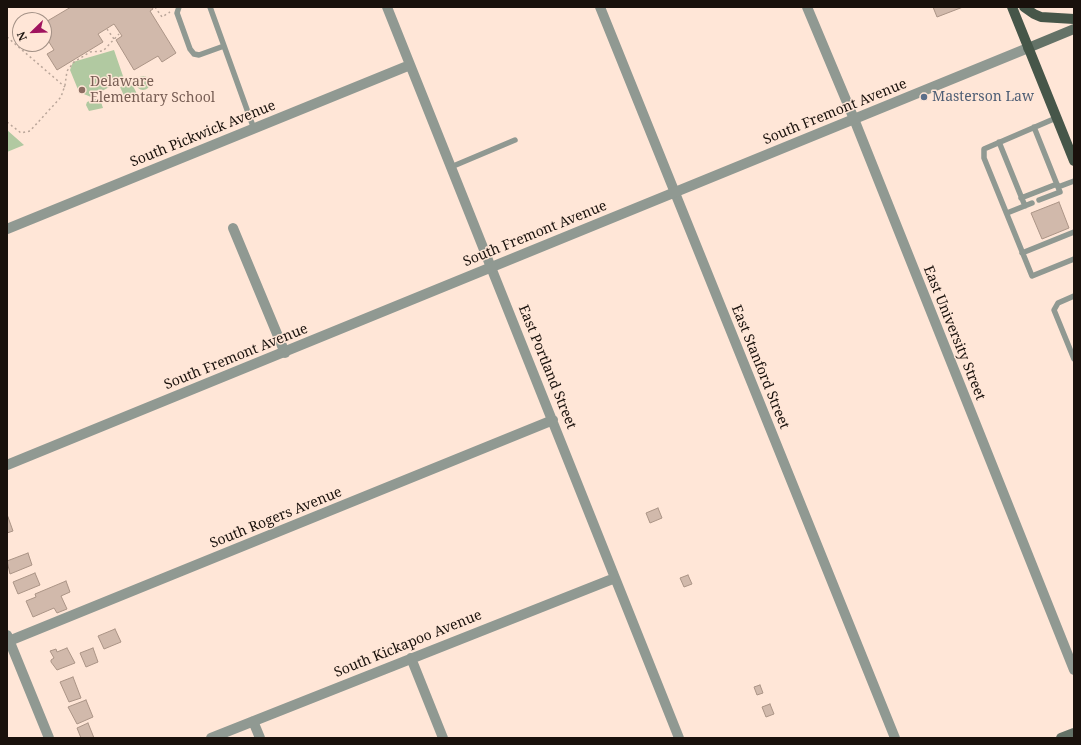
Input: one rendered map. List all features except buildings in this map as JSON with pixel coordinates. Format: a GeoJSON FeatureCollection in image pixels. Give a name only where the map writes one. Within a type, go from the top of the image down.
{"type":"FeatureCollection","features":[{"type":"Feature","properties":{"kind":"main road"},"geometry":{"type":"LineString","coordinates":[[1012,7],[1074,161]]}},
{"type":"Feature","properties":{"kind":"main road"},"geometry":{"type":"LineString","coordinates":[[1024,7],[1041,17],[1074,19]]}},
{"type":"Feature","properties":{"kind":"main road","name":"South Fremont Avenue"},"geometry":{"type":"LineString","coordinates":[[1028,48],[1074,29]]}},
{"type":"Feature","properties":{"kind":"main road"},"geometry":{"type":"LineString","coordinates":[[1061,738],[1074,733]]}},
{"type":"Feature","properties":{"kind":"street","name":"East Portland Street"},"geometry":{"type":"LineString","coordinates":[[386,7],[492,267],[679,738]]}},
{"type":"Feature","properties":{"kind":"street","name":"East Stanford Street"},"geometry":{"type":"LineString","coordinates":[[600,7],[895,738]]}},
{"type":"Feature","properties":{"kind":"street","name":"East University Street"},"geometry":{"type":"LineString","coordinates":[[807,7],[854,119],[1074,670]]}},
{"type":"Feature","properties":{"kind":"street","name":"South Fremont Avenue"},"geometry":{"type":"LineString","coordinates":[[7,465],[1028,48]]}},
{"type":"Feature","properties":{"kind":"street","name":"South Pickwick Avenue"},"geometry":{"type":"LineString","coordinates":[[7,229],[410,65]]}},
{"type":"Feature","properties":{"kind":"street"},"geometry":{"type":"LineString","coordinates":[[233,228],[285,352]]}},
{"type":"Feature","properties":{"kind":"street","name":"South Rogers Avenue"},"geometry":{"type":"LineString","coordinates":[[8,638],[553,420]]}},
{"type":"Feature","properties":{"kind":"street","name":"South Kickapoo Avenue"},"geometry":{"type":"LineString","coordinates":[[211,738],[615,578]]}},
{"type":"Feature","properties":{"kind":"street"},"geometry":{"type":"LineString","coordinates":[[8,638],[48,738]]}},
{"type":"Feature","properties":{"kind":"street"},"geometry":{"type":"LineString","coordinates":[[411,658],[443,738]]}},
{"type":"Feature","properties":{"kind":"street"},"geometry":{"type":"LineString","coordinates":[[253,721],[260,738]]}},
{"type":"Feature","properties":{"kind":"lane"},"geometry":{"type":"LineString","coordinates":[[179,7],[177,12],[190,49],[194,54],[199,55],[224,46]]}},
{"type":"Feature","properties":{"kind":"lane"},"geometry":{"type":"LineString","coordinates":[[210,7],[254,129]]}},
{"type":"Feature","properties":{"kind":"lane"},"geometry":{"type":"LineString","coordinates":[[1056,118],[984,149],[984,158],[1032,276],[1074,259]]}},
{"type":"Feature","properties":{"kind":"lane"},"geometry":{"type":"LineString","coordinates":[[1034,127],[1060,192],[1039,200]]}},
{"type":"Feature","properties":{"kind":"lane"},"geometry":{"type":"LineString","coordinates":[[451,167],[515,140]]}},
{"type":"Feature","properties":{"kind":"lane"},"geometry":{"type":"LineString","coordinates":[[999,142],[1024,206]]}},
{"type":"Feature","properties":{"kind":"lane"},"geometry":{"type":"LineString","coordinates":[[1021,198],[1074,181]]}},
{"type":"Feature","properties":{"kind":"lane"},"geometry":{"type":"LineString","coordinates":[[1007,213],[1032,203]]}},
{"type":"Feature","properties":{"kind":"lane"},"geometry":{"type":"LineString","coordinates":[[1022,253],[1074,232]]}},
{"type":"Feature","properties":{"kind":"lane"},"geometry":{"type":"LineString","coordinates":[[1074,296],[1058,304],[1054,310],[1074,359]]}},
{"type":"Feature","properties":{"kind":"path"},"geometry":{"type":"LineString","coordinates":[[155,7],[162,18],[172,10]]}},
{"type":"Feature","properties":{"kind":"path"},"geometry":{"type":"LineString","coordinates":[[107,29],[114,39]]}},
{"type":"Feature","properties":{"kind":"path"},"geometry":{"type":"LineString","coordinates":[[7,122],[21,133],[30,131],[61,97],[65,87],[67,71],[74,62],[90,52],[103,51],[119,34]]}},
{"type":"Feature","properties":{"kind":"path"},"geometry":{"type":"LineString","coordinates":[[7,37],[65,87]]}},
{"type":"Feature","properties":{"kind":"green space"},"geometry":{"type":"Polygon","coordinates":[[[114,50],[124,79],[91,97],[79,92],[70,70],[73,62],[114,50]]]}},
{"type":"Feature","properties":{"kind":"green space"},"geometry":{"type":"Polygon","coordinates":[[[140,76],[146,76],[150,80],[150,86],[146,90],[140,90],[136,86],[136,80],[140,76]]]}},
{"type":"Feature","properties":{"kind":"green space"},"geometry":{"type":"Polygon","coordinates":[[[127,84],[133,86],[137,94],[125,98],[120,87],[127,84]]]}},
{"type":"Feature","properties":{"kind":"green space"},"geometry":{"type":"Polygon","coordinates":[[[95,99],[101,102],[103,108],[89,111],[86,105],[87,102],[95,99]]]}},
{"type":"Feature","properties":{"kind":"green space"},"geometry":{"type":"Polygon","coordinates":[[[7,130],[24,145],[7,152],[7,130]]]}},
{"type":"Feature","properties":{"kind":"place","name":"Delaware Elementary School"},"geometry":{"type":"Point","coordinates":[82,90]}},
{"type":"Feature","properties":{"kind":"place","name":"Masterson Law"},"geometry":{"type":"Point","coordinates":[924,97]}}]}
